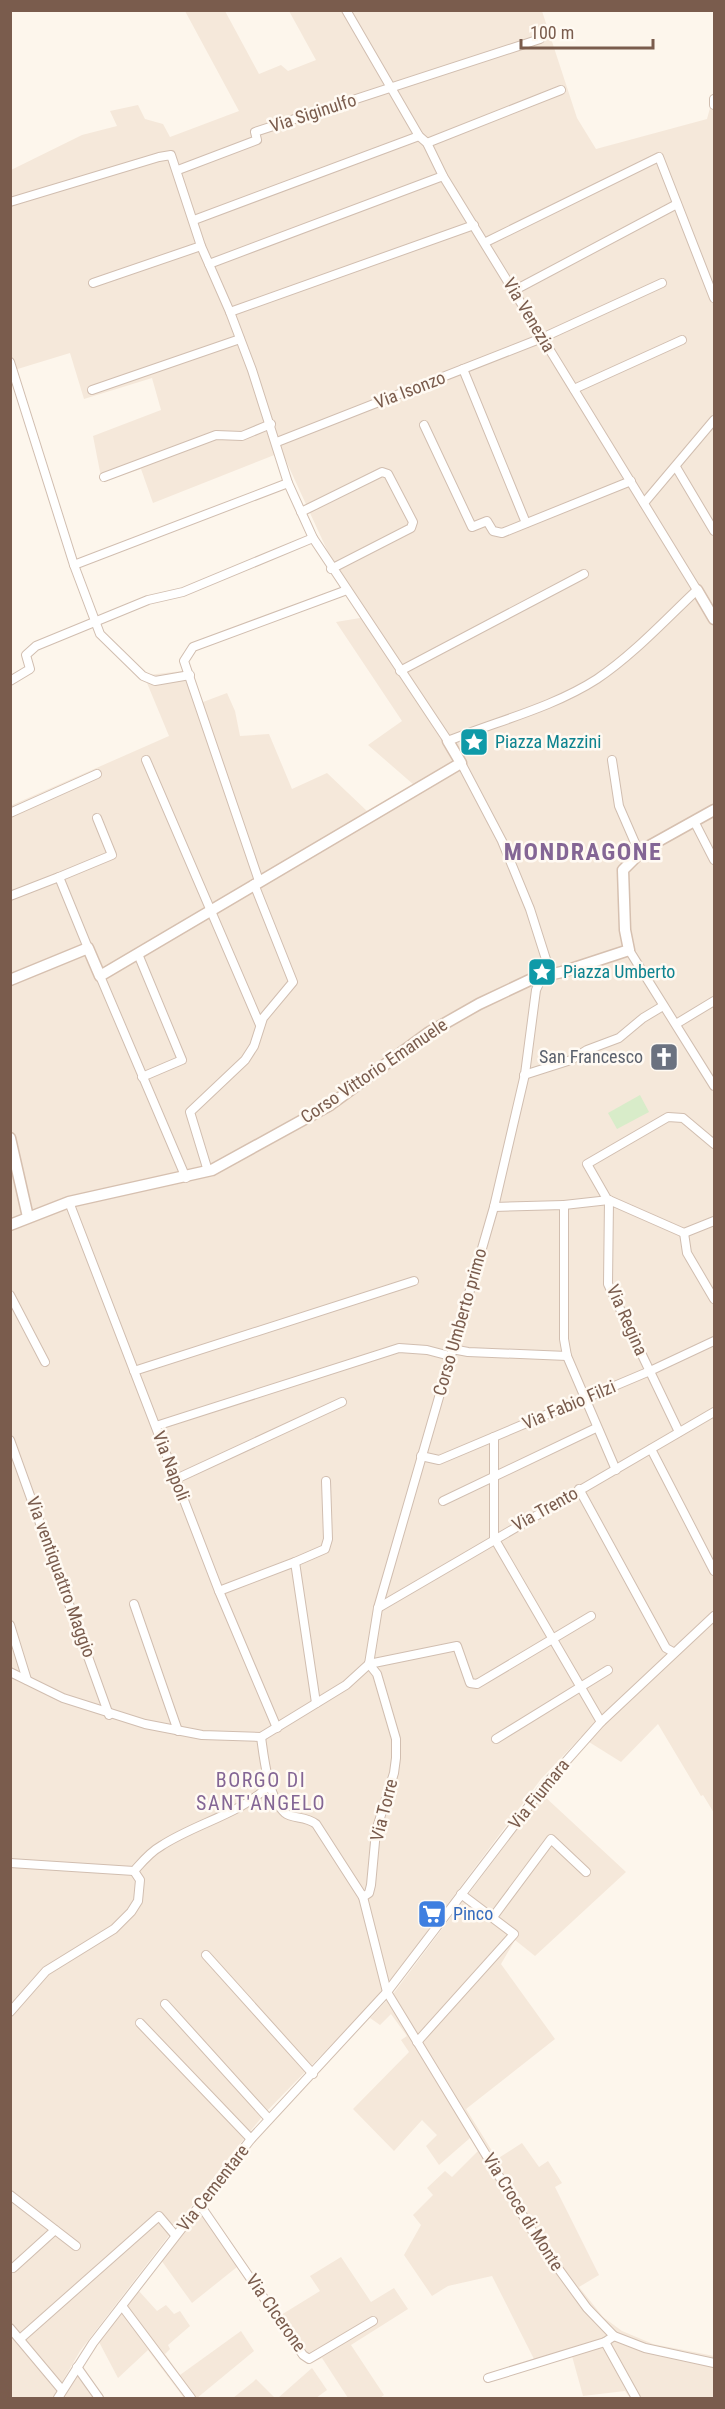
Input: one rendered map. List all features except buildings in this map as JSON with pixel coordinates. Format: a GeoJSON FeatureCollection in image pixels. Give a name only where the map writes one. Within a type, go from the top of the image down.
{"type":"FeatureCollection","features":[{"type":"Feature","properties":{"kind":"street","name":"Via Venezia"},"geometry":{"type":"LineString","coordinates":[[345,10],[419,136],[427,144],[443,176],[486,242],[542,338],[714,618]]}},
{"type":"Feature","properties":{"kind":"street"},"geometry":{"type":"LineString","coordinates":[[391,87],[540,39]]}},
{"type":"Feature","properties":{"kind":"street","name":"Via Siginulfo"},"geometry":{"type":"LineString","coordinates":[[178,170],[257,140],[255,132],[391,87]]}},
{"type":"Feature","properties":{"kind":"street"},"geometry":{"type":"LineString","coordinates":[[427,144],[561,90]]}},
{"type":"Feature","properties":{"kind":"street"},"geometry":{"type":"LineString","coordinates":[[714,99],[714,105]]}},
{"type":"Feature","properties":{"kind":"street"},"geometry":{"type":"LineString","coordinates":[[194,220],[419,136]]}},
{"type":"Feature","properties":{"kind":"street"},"geometry":{"type":"LineString","coordinates":[[10,202],[171,155],[178,170],[201,246],[230,312],[277,441],[288,483],[301,512],[331,569],[448,741],[502,840],[530,909],[546,976]]}},
{"type":"Feature","properties":{"kind":"street"},"geometry":{"type":"LineString","coordinates":[[486,242],[659,158],[714,298]]}},
{"type":"Feature","properties":{"kind":"street"},"geometry":{"type":"LineString","coordinates":[[209,264],[443,176]]}},
{"type":"Feature","properties":{"kind":"street"},"geometry":{"type":"LineString","coordinates":[[515,290],[676,204]]}},
{"type":"Feature","properties":{"kind":"street"},"geometry":{"type":"LineString","coordinates":[[230,312],[474,225]]}},
{"type":"Feature","properties":{"kind":"street"},"geometry":{"type":"LineString","coordinates":[[93,283],[201,246]]}},
{"type":"Feature","properties":{"kind":"street","name":"Via Isonzo"},"geometry":{"type":"LineString","coordinates":[[277,441],[542,338],[662,283]]}},
{"type":"Feature","properties":{"kind":"street"},"geometry":{"type":"LineString","coordinates":[[92,390],[240,339]]}},
{"type":"Feature","properties":{"kind":"street"},"geometry":{"type":"LineString","coordinates":[[573,389],[682,340]]}},
{"type":"Feature","properties":{"kind":"street"},"geometry":{"type":"LineString","coordinates":[[10,362],[74,565],[100,634],[143,676],[154,681],[190,675]]}},
{"type":"Feature","properties":{"kind":"street"},"geometry":{"type":"LineString","coordinates":[[464,369],[526,523]]}},
{"type":"Feature","properties":{"kind":"street"},"geometry":{"type":"LineString","coordinates":[[644,503],[714,420]]}},
{"type":"Feature","properties":{"kind":"street"},"geometry":{"type":"LineString","coordinates":[[104,477],[216,435],[242,436],[271,424]]}},
{"type":"Feature","properties":{"kind":"street"},"geometry":{"type":"LineString","coordinates":[[424,425],[472,527],[487,521],[493,531],[502,533],[631,481]]}},
{"type":"Feature","properties":{"kind":"street"},"geometry":{"type":"LineString","coordinates":[[676,467],[714,531]]}},
{"type":"Feature","properties":{"kind":"street"},"geometry":{"type":"LineString","coordinates":[[301,512],[382,472],[388,474],[413,522],[411,528],[331,569]]}},
{"type":"Feature","properties":{"kind":"street"},"geometry":{"type":"LineString","coordinates":[[74,565],[288,483]]}},
{"type":"Feature","properties":{"kind":"street"},"geometry":{"type":"LineString","coordinates":[[10,681],[30,669],[26,655],[29,650],[148,600],[183,592],[313,538]]}},
{"type":"Feature","properties":{"kind":"street"},"geometry":{"type":"LineString","coordinates":[[400,671],[584,574]]}},
{"type":"Feature","properties":{"kind":"street"},"geometry":{"type":"LineString","coordinates":[[207,1171],[190,1112],[245,1060],[254,1046],[260,1025],[269,1009],[293,982],[257,883],[184,661],[193,647],[346,590]]}},
{"type":"Feature","properties":{"kind":"street"},"geometry":{"type":"LineString","coordinates":[[448,741],[556,701],[597,679],[631,652],[697,590]]}},
{"type":"Feature","properties":{"kind":"street"},"geometry":{"type":"LineString","coordinates":[[146,760],[260,1025]]}},
{"type":"Feature","properties":{"kind":"street"},"geometry":{"type":"LineString","coordinates":[[612,760],[619,806],[639,852]]}},
{"type":"Feature","properties":{"kind":"street"},"geometry":{"type":"LineString","coordinates":[[100,976],[461,763]]}},
{"type":"Feature","properties":{"kind":"street"},"geometry":{"type":"LineString","coordinates":[[10,813],[97,774]]}},
{"type":"Feature","properties":{"kind":"street"},"geometry":{"type":"LineString","coordinates":[[714,810],[639,852],[623,870],[625,930],[629,950],[714,1086]]}},
{"type":"Feature","properties":{"kind":"street"},"geometry":{"type":"LineString","coordinates":[[10,896],[112,855],[97,818]]}},
{"type":"Feature","properties":{"kind":"street"},"geometry":{"type":"LineString","coordinates":[[694,821],[714,860]]}},
{"type":"Feature","properties":{"kind":"street"},"geometry":{"type":"LineString","coordinates":[[59,877],[186,1178]]}},
{"type":"Feature","properties":{"kind":"street"},"geometry":{"type":"LineString","coordinates":[[10,980],[88,948]]}},
{"type":"Feature","properties":{"kind":"street","name":"Corso Vittorio Emanuele"},"geometry":{"type":"LineString","coordinates":[[10,1226],[69,1202],[186,1178],[207,1171],[330,1105],[449,1020],[515,985],[629,950]]}},
{"type":"Feature","properties":{"kind":"street"},"geometry":{"type":"LineString","coordinates":[[138,954],[182,1060],[142,1077]]}},
{"type":"Feature","properties":{"kind":"street","name":"Corso Umberto primo"},"geometry":{"type":"LineString","coordinates":[[369,1664],[378,1608],[494,1207],[524,1075],[536,990],[546,976]]}},
{"type":"Feature","properties":{"kind":"street"},"geometry":{"type":"LineString","coordinates":[[676,1024],[701,1011],[714,1001]]}},
{"type":"Feature","properties":{"kind":"street"},"geometry":{"type":"LineString","coordinates":[[524,1075],[571,1060],[588,1050],[619,1038],[643,1018],[663,1006]]}},
{"type":"Feature","properties":{"kind":"street"},"geometry":{"type":"LineString","coordinates":[[608,1199],[587,1164],[668,1117],[683,1118],[714,1144]]}},
{"type":"Feature","properties":{"kind":"street"},"geometry":{"type":"LineString","coordinates":[[10,1138],[28,1218]]}},
{"type":"Feature","properties":{"kind":"street"},"geometry":{"type":"LineString","coordinates":[[494,1207],[564,1204],[608,1199],[684,1233],[714,1221]]}},
{"type":"Feature","properties":{"kind":"street","name":"Via Regina"},"geometry":{"type":"LineString","coordinates":[[608,1199],[608,1284],[679,1432]]}},
{"type":"Feature","properties":{"kind":"street","name":"Via Napoli"},"geometry":{"type":"LineString","coordinates":[[69,1202],[219,1592],[277,1728]]}},
{"type":"Feature","properties":{"kind":"street"},"geometry":{"type":"LineString","coordinates":[[564,1204],[564,1339],[567,1356],[615,1470]]}},
{"type":"Feature","properties":{"kind":"street"},"geometry":{"type":"LineString","coordinates":[[684,1233],[687,1253],[714,1299]]}},
{"type":"Feature","properties":{"kind":"street"},"geometry":{"type":"LineString","coordinates":[[134,1371],[414,1281]]}},
{"type":"Feature","properties":{"kind":"street"},"geometry":{"type":"LineString","coordinates":[[10,1295],[45,1362]]}},
{"type":"Feature","properties":{"kind":"street","name":"Via Fabio Filzi"},"geometry":{"type":"LineString","coordinates":[[421,1456],[439,1460],[650,1371],[714,1341]]}},
{"type":"Feature","properties":{"kind":"street"},"geometry":{"type":"LineString","coordinates":[[156,1426],[399,1348],[567,1356]]}},
{"type":"Feature","properties":{"kind":"street"},"geometry":{"type":"LineString","coordinates":[[176,1479],[342,1402]]}},
{"type":"Feature","properties":{"kind":"street","name":"Via Trento"},"geometry":{"type":"LineString","coordinates":[[378,1608],[494,1538],[714,1412]]}},
{"type":"Feature","properties":{"kind":"street"},"geometry":{"type":"LineString","coordinates":[[443,1501],[596,1428]]}},
{"type":"Feature","properties":{"kind":"street"},"geometry":{"type":"LineString","coordinates":[[494,1437],[494,1538],[601,1722]]}},
{"type":"Feature","properties":{"kind":"street","name":"Via ventiquattro Maggio"},"geometry":{"type":"LineString","coordinates":[[10,1440],[109,1715]]}},
{"type":"Feature","properties":{"kind":"street"},"geometry":{"type":"LineString","coordinates":[[651,1449],[714,1571]]}},
{"type":"Feature","properties":{"kind":"street"},"geometry":{"type":"LineString","coordinates":[[219,1592],[325,1549],[328,1539],[326,1481]]}},
{"type":"Feature","properties":{"kind":"street"},"geometry":{"type":"LineString","coordinates":[[579,1489],[666,1648],[673,1652]]}},
{"type":"Feature","properties":{"kind":"street"},"geometry":{"type":"LineString","coordinates":[[295,1562],[316,1703]]}},
{"type":"Feature","properties":{"kind":"street"},"geometry":{"type":"LineString","coordinates":[[134,1604],[178,1731]]}},
{"type":"Feature","properties":{"kind":"street"},"geometry":{"type":"LineString","coordinates":[[10,1671],[63,1698],[109,1715],[178,1731],[220,1736],[261,1737],[346,1685],[369,1664],[457,1646],[473,1685],[591,1616]]}},
{"type":"Feature","properties":{"kind":"street","name":"Via Fiumara"},"geometry":{"type":"LineString","coordinates":[[387,1992],[544,1785],[601,1722],[714,1616]]}},
{"type":"Feature","properties":{"kind":"street"},"geometry":{"type":"LineString","coordinates":[[10,1625],[27,1680]]}},
{"type":"Feature","properties":{"kind":"street","name":"Via Torre"},"geometry":{"type":"LineString","coordinates":[[363,1897],[369,1893],[371,1885],[376,1831],[394,1773],[396,1758],[396,1739],[377,1674],[369,1664]]}},
{"type":"Feature","properties":{"kind":"street"},"geometry":{"type":"LineString","coordinates":[[496,1739],[609,1670]]}},
{"type":"Feature","properties":{"kind":"street"},"geometry":{"type":"LineString","coordinates":[[261,1737],[270,1785],[286,1815],[307,1817],[316,1824],[363,1897],[387,1992]]}},
{"type":"Feature","properties":{"kind":"street"},"geometry":{"type":"LineString","coordinates":[[10,1863],[134,1871],[160,1846],[218,1819],[270,1785]]}},
{"type":"Feature","properties":{"kind":"street"},"geometry":{"type":"LineString","coordinates":[[493,1917],[550,1839],[586,1872]]}},
{"type":"Feature","properties":{"kind":"street"},"geometry":{"type":"LineString","coordinates":[[10,2012],[46,1971],[114,1929],[131,1912],[138,1901],[140,1880],[134,1871]]}},
{"type":"Feature","properties":{"kind":"street"},"geometry":{"type":"LineString","coordinates":[[417,2042],[514,1934],[462,1894]]}},
{"type":"Feature","properties":{"kind":"street"},"geometry":{"type":"LineString","coordinates":[[206,1955],[313,2074]]}},
{"type":"Feature","properties":{"kind":"street","name":"Via Croce di Monte"},"geometry":{"type":"LineString","coordinates":[[387,1992],[539,2242],[586,2308],[614,2336],[645,2348],[714,2363]]}},
{"type":"Feature","properties":{"kind":"street","name":"Via Cementare"},"geometry":{"type":"LineString","coordinates":[[58,2398],[77,2367],[122,2306],[251,2139],[387,1992]]}},
{"type":"Feature","properties":{"kind":"street"},"geometry":{"type":"LineString","coordinates":[[165,2004],[269,2119]]}},
{"type":"Feature","properties":{"kind":"street"},"geometry":{"type":"LineString","coordinates":[[140,2023],[251,2139]]}},
{"type":"Feature","properties":{"kind":"street"},"geometry":{"type":"LineString","coordinates":[[10,2195],[76,2246]]}},
{"type":"Feature","properties":{"kind":"street","name":"Via CIcerone"},"geometry":{"type":"LineString","coordinates":[[200,2205],[303,2355],[309,2359],[373,2321]]}},
{"type":"Feature","properties":{"kind":"street"},"geometry":{"type":"LineString","coordinates":[[20,2339],[159,2216],[176,2235]]}},
{"type":"Feature","properties":{"kind":"street"},"geometry":{"type":"LineString","coordinates":[[13,2268],[55,2230]]}},
{"type":"Feature","properties":{"kind":"street"},"geometry":{"type":"LineString","coordinates":[[122,2306],[191,2398]]}},
{"type":"Feature","properties":{"kind":"street"},"geometry":{"type":"LineString","coordinates":[[10,2328],[62,2390]]}},
{"type":"Feature","properties":{"kind":"street"},"geometry":{"type":"LineString","coordinates":[[488,2378],[605,2342],[614,2336]]}},
{"type":"Feature","properties":{"kind":"street"},"geometry":{"type":"LineString","coordinates":[[605,2342],[636,2398]]}},
{"type":"Feature","properties":{"kind":"street"},"geometry":{"type":"LineString","coordinates":[[77,2367],[99,2398]]}},
{"type":"Feature","properties":{"kind":"shaded area"},"geometry":{"type":"Polygon","coordinates":[[[185,11],[225,11],[259,74],[281,65],[288,71],[316,60],[289,11],[542,11],[577,118],[596,149],[707,119],[710,108],[709,98],[714,94],[714,1813],[703,1795],[701,1796],[658,1724],[621,1762],[581,1737],[541,1779],[394,1976],[383,1986],[378,1997],[266,2112],[234,2151],[80,2351],[53,2398],[10,2398],[10,806],[169,736],[147,683],[148,675],[191,670],[203,702],[227,693],[235,711],[240,736],[269,734],[292,789],[327,773],[367,811],[414,785],[368,745],[402,721],[336,622],[366,617],[333,563],[282,452],[153,503],[141,469],[102,482],[93,436],[161,410],[152,378],[84,399],[70,353],[11,371],[11,170],[82,135],[117,126],[110,111],[138,105],[145,119],[163,124],[170,137],[239,111],[185,11]]]}},
{"type":"Feature","properties":{"kind":"shaded area"},"geometry":{"type":"Polygon","coordinates":[[[543,1795],[626,1872],[535,1956],[515,1940],[501,1964],[555,2039],[466,2109],[497,2159],[522,2143],[539,2167],[548,2161],[562,2183],[555,2187],[599,2275],[579,2287],[603,2317],[622,2331],[653,2344],[714,2356],[714,2398],[630,2398],[625,2391],[583,2396],[572,2356],[537,2365],[492,2276],[448,2286],[432,2296],[404,2255],[421,2225],[413,2215],[433,2195],[427,2188],[445,2171],[452,2177],[478,2151],[470,2138],[439,2165],[426,2146],[437,2135],[422,2120],[394,2151],[353,2109],[409,2052],[401,2040],[407,2036],[391,2014],[380,2025],[370,2018],[393,1994],[543,1795]]]}},
{"type":"Feature","properties":{"kind":"shaded area"},"geometry":{"type":"Polygon","coordinates":[[[204,2207],[281,2315],[320,2291],[310,2276],[341,2257],[371,2302],[394,2288],[408,2309],[351,2345],[384,2395],[380,2398],[348,2398],[322,2358],[310,2364],[301,2359],[237,2267],[192,2303],[161,2260],[204,2207]]]}},
{"type":"Feature","properties":{"kind":"shaded area"},"geometry":{"type":"Polygon","coordinates":[[[138,2290],[157,2311],[166,2305],[174,2314],[180,2311],[190,2326],[168,2345],[170,2349],[165,2354],[180,2375],[241,2331],[254,2351],[197,2398],[184,2398],[148,2350],[118,2378],[98,2340],[138,2290]]]}},
{"type":"Feature","properties":{"kind":"shaded area"},"geometry":{"type":"Polygon","coordinates":[[[81,2368],[102,2398],[62,2398],[81,2368]]]}},
{"type":"Feature","properties":{"kind":"shaded area"},"geometry":{"type":"Polygon","coordinates":[[[312,2368],[327,2390],[316,2398],[278,2398],[312,2368]]]}},
{"type":"Feature","properties":{"kind":"shaded area"},"geometry":{"type":"Polygon","coordinates":[[[256,2379],[275,2398],[233,2398],[253,2382],[256,2379]]]}},
{"type":"Feature","properties":{"kind":"green space"},"geometry":{"type":"Polygon","coordinates":[[[640,1095],[649,1112],[617,1129],[608,1113],[640,1095]]]}},
{"type":"Feature","properties":{"kind":"place","name":"Piazza Mazzini"},"geometry":{"type":"Point","coordinates":[474,742]}},
{"type":"Feature","properties":{"kind":"place","name":"Piazza Umberto"},"geometry":{"type":"Point","coordinates":[542,972]}},
{"type":"Feature","properties":{"kind":"place","name":"San Francesco"},"geometry":{"type":"Point","coordinates":[664,1057]}},
{"type":"Feature","properties":{"kind":"place","name":"Pinco"},"geometry":{"type":"Point","coordinates":[432,1914]}},
{"type":"Feature","properties":{"kind":"district","name":"MONDRAGONE"},"geometry":{"type":"Point","coordinates":[583,852]}},
{"type":"Feature","properties":{"kind":"district","name":"BORGO DI SANT'ANGELO"},"geometry":{"type":"Point","coordinates":[261,1792]}}]}
